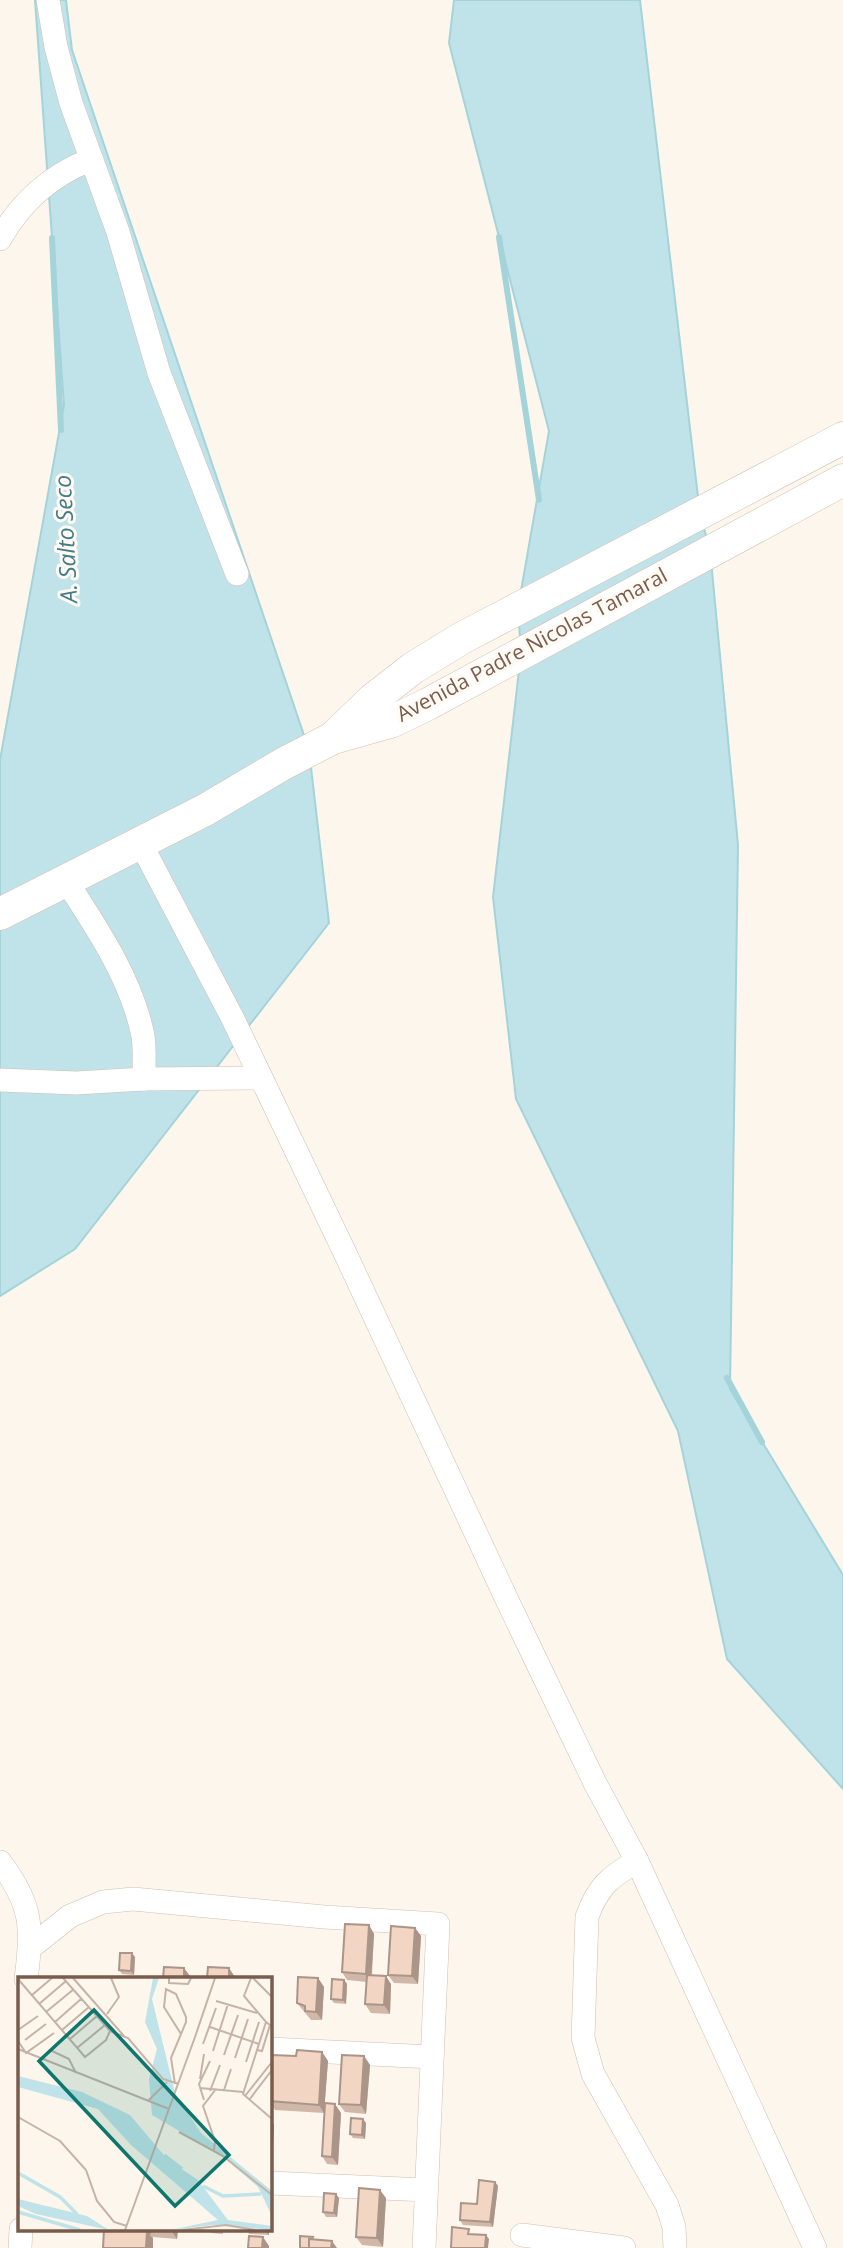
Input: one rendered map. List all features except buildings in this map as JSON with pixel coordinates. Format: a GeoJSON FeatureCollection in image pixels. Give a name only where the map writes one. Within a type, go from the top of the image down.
{"type":"FeatureCollection","features":[{"type":"Feature","properties":{"kind":"street"},"geometry":{"type":"LineString","coordinates":[[48,0],[64,78],[90,160],[118,232],[159,373],[237,574]]}},
{"type":"Feature","properties":{"kind":"street"},"geometry":{"type":"LineString","coordinates":[[0,240],[13,219],[38,190],[75,166],[90,160]]}},
{"type":"Feature","properties":{"kind":"street","name":"Avenida Padre Nicolas Tamaral"},"geometry":{"type":"LineString","coordinates":[[0,914],[141,844],[321,744],[413,668],[517,608],[843,438]]}},
{"type":"Feature","properties":{"kind":"street","name":"Avenida Padre Nicolas Tamaral"},"geometry":{"type":"LineString","coordinates":[[321,744],[393,721],[428,704],[843,480]]}},
{"type":"Feature","properties":{"kind":"street"},"geometry":{"type":"LineString","coordinates":[[643,544],[660,577]]}},
{"type":"Feature","properties":{"kind":"street"},"geometry":{"type":"LineString","coordinates":[[141,844],[179,913],[345,1253],[508,1602],[595,1783],[637,1861],[816,2248]]}},
{"type":"Feature","properties":{"kind":"street"},"geometry":{"type":"LineString","coordinates":[[67,882],[121,973],[143,1037],[144,1079]]}},
{"type":"Feature","properties":{"kind":"street"},"geometry":{"type":"LineString","coordinates":[[0,1080],[76,1083],[144,1079],[260,1078]]}},
{"type":"Feature","properties":{"kind":"street"},"geometry":{"type":"LineString","coordinates":[[637,1861],[609,1878],[593,1901],[587,1917],[583,2038],[593,2074],[667,2205],[674,2227],[676,2248]]}},
{"type":"Feature","properties":{"kind":"street"},"geometry":{"type":"LineString","coordinates":[[0,1863],[18,1886],[27,1908],[30,1947],[26,1977]]}},
{"type":"Feature","properties":{"kind":"street"},"geometry":{"type":"LineString","coordinates":[[30,1947],[70,1916],[103,1902],[133,1899],[324,1917],[438,1924],[424,2248]]}},
{"type":"Feature","properties":{"kind":"street"},"geometry":{"type":"LineString","coordinates":[[271,2049],[432,2057]]}},
{"type":"Feature","properties":{"kind":"street"},"geometry":{"type":"LineString","coordinates":[[271,2183],[426,2190]]}},
{"type":"Feature","properties":{"kind":"street"},"geometry":{"type":"LineString","coordinates":[[20,2248],[21,2230]]}},
{"type":"Feature","properties":{"kind":"street"},"geometry":{"type":"LineString","coordinates":[[522,2235],[624,2248]]}},
{"type":"Feature","properties":{"kind":"water"},"geometry":{"type":"Polygon","coordinates":[[[35,0],[66,0],[72,50],[309,750],[329,923],[75,1249],[0,1296],[0,760],[64,405],[35,0]]]}},
{"type":"Feature","properties":{"kind":"water"},"geometry":{"type":"Polygon","coordinates":[[[454,0],[640,0],[700,514],[710,550],[738,845],[730,1389],[843,1575],[843,1789],[727,1659],[678,1431],[516,1099],[493,897],[521,653],[518,608],[549,431],[449,43],[454,0]]]}},
{"type":"Feature","properties":{"kind":"waterway"},"geometry":{"type":"LineString","coordinates":[[499,237],[539,500]]}},
{"type":"Feature","properties":{"kind":"waterway","name":"A. Salto Seco"},"geometry":{"type":"LineString","coordinates":[[52,238],[61,430]]}},
{"type":"Feature","properties":{"kind":"waterway"},"geometry":{"type":"LineString","coordinates":[[727,1378],[762,1442]]}}]}
